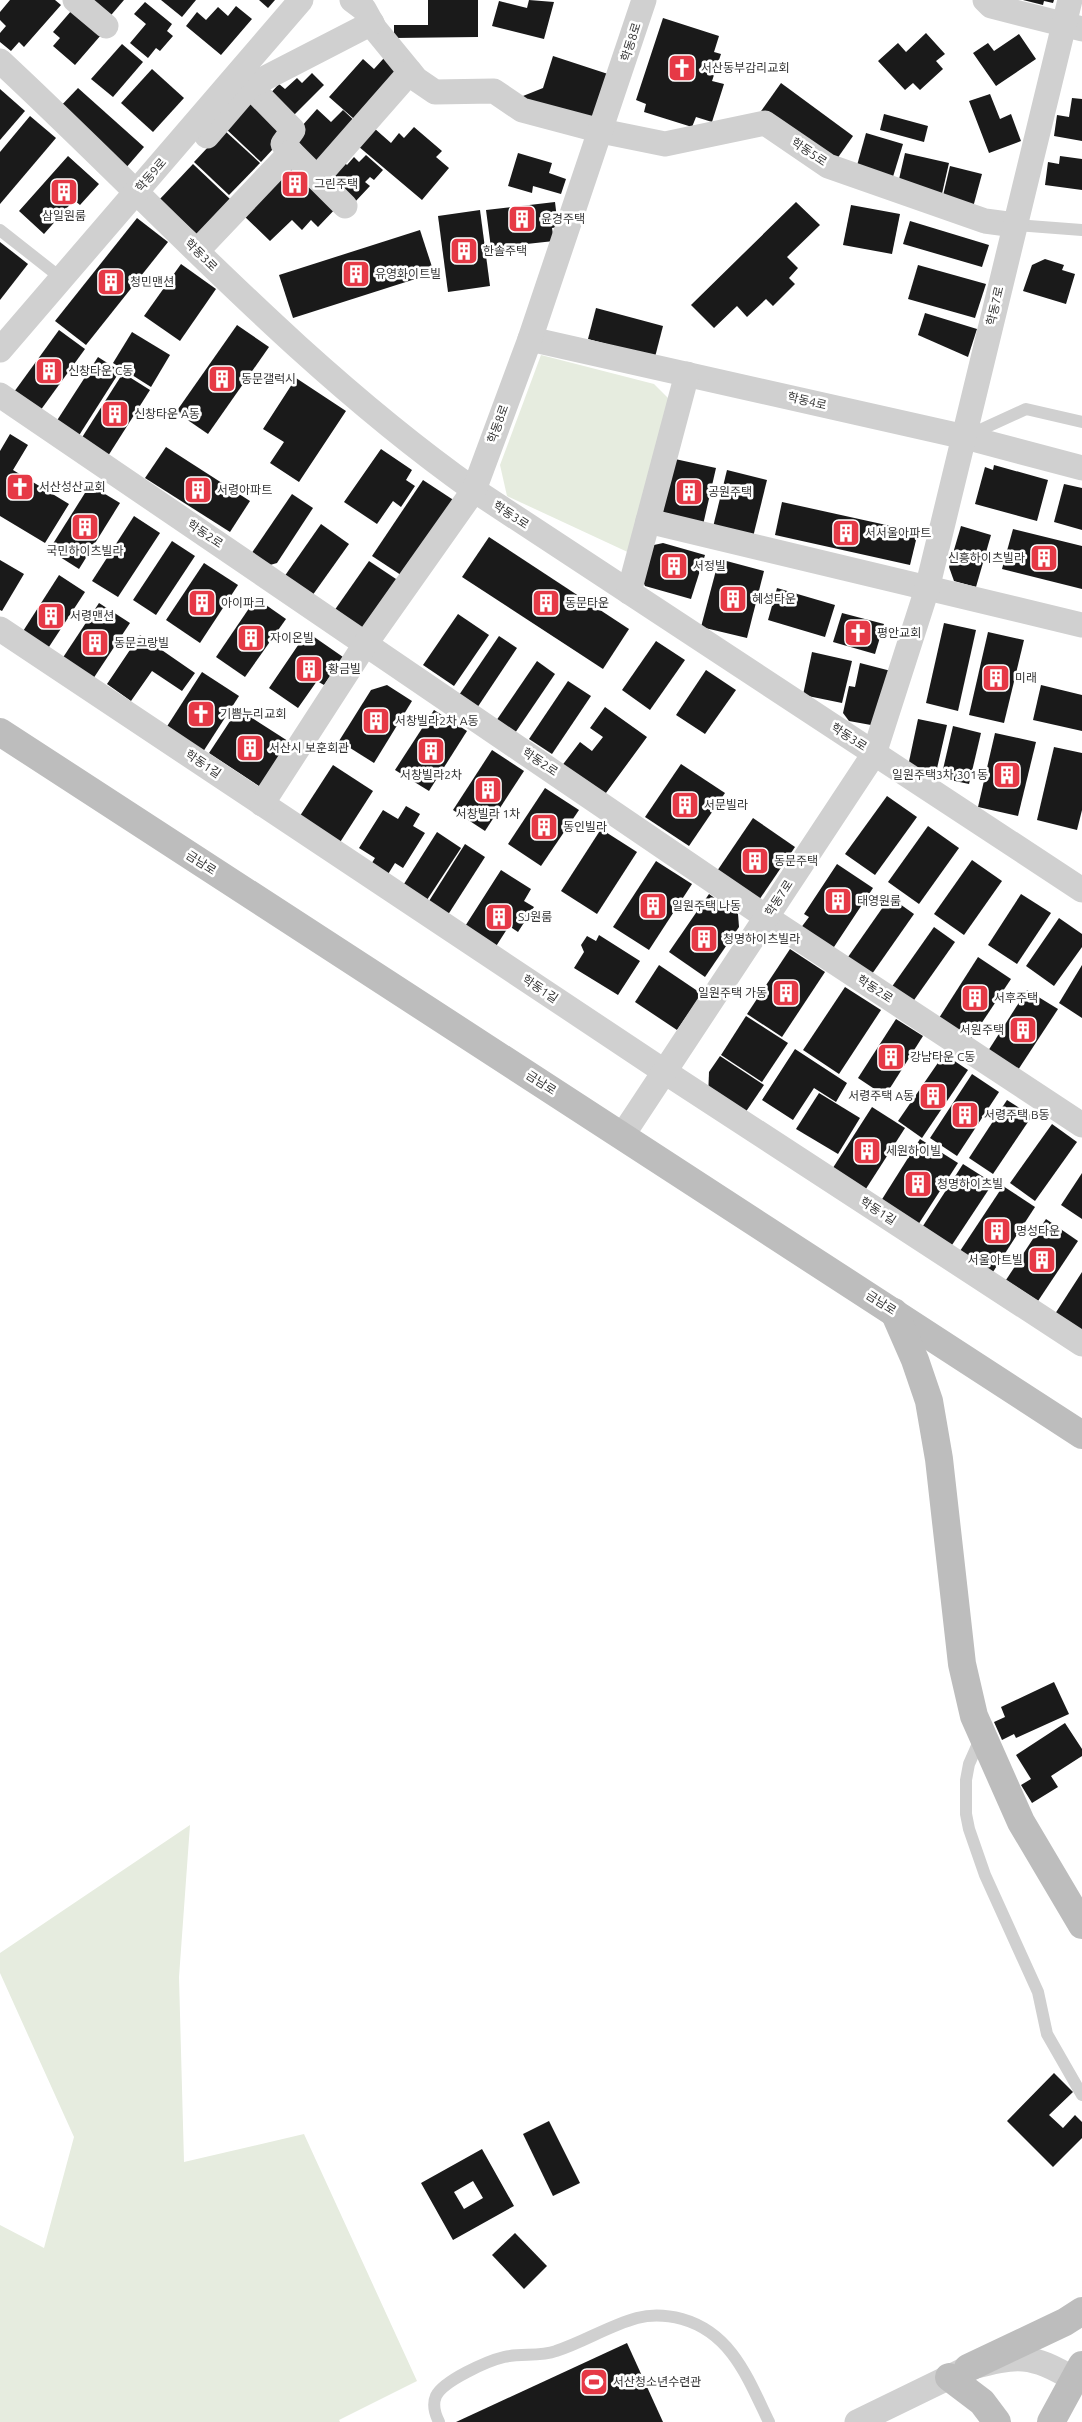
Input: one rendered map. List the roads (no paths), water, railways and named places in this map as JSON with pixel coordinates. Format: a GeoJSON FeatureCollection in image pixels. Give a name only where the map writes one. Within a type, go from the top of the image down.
{"type":"FeatureCollection","features":[{"type":"Feature","properties":{"kind":"street"},"geometry":{"type":"LineString","coordinates":[[75,0],[106,26]]}},
{"type":"Feature","properties":{"kind":"street","name":"학동9로"},"geometry":{"type":"LineString","coordinates":[[3,339],[61,278],[182,138],[244,80],[301,0]]}},
{"type":"Feature","properties":{"kind":"street","name":"학동8로"},"geometry":{"type":"LineString","coordinates":[[262,804],[366,643],[474,490],[530,339],[644,0]]}},
{"type":"Feature","properties":{"kind":"street"},"geometry":{"type":"LineString","coordinates":[[985,0],[990,6],[1073,26]]}},
{"type":"Feature","properties":{"kind":"street","name":"학동7로"},"geometry":{"type":"LineString","coordinates":[[622,1136],[874,754],[928,589],[1014,225],[1073,26],[1070,0]]}},
{"type":"Feature","properties":{"kind":"street"},"geometry":{"type":"LineString","coordinates":[[345,206],[283,144],[293,130],[244,80],[367,8]]}},
{"type":"Feature","properties":{"kind":"street","name":"학동5로"},"geometry":{"type":"LineString","coordinates":[[367,8],[410,72],[416,79],[435,92],[494,91],[522,110],[601,131],[665,144],[766,123],[828,166],[985,221],[1014,225]]}},
{"type":"Feature","properties":{"kind":"street","name":"학동3로"},"geometry":{"type":"LineString","coordinates":[[0,62],[331,378],[408,442],[474,490],[1082,890]]}},
{"type":"Feature","properties":{"kind":"street"},"geometry":{"type":"LineString","coordinates":[[317,178],[410,72]]}},
{"type":"Feature","properties":{"kind":"street"},"geometry":{"type":"LineString","coordinates":[[197,252],[291,152]]}},
{"type":"Feature","properties":{"kind":"street","name":"학동4로"},"geometry":{"type":"LineString","coordinates":[[530,339],[965,437],[1082,468]]}},
{"type":"Feature","properties":{"kind":"street"},"geometry":{"type":"LineString","coordinates":[[629,592],[686,374]]}},
{"type":"Feature","properties":{"kind":"street","name":"학동2로"},"geometry":{"type":"LineString","coordinates":[[0,395],[766,917],[1082,1125]]}},
{"type":"Feature","properties":{"kind":"street"},"geometry":{"type":"LineString","coordinates":[[648,521],[1082,625]]}},
{"type":"Feature","properties":{"kind":"street","name":"학동1길"},"geometry":{"type":"LineString","coordinates":[[0,629],[665,1072],[1082,1344]]}},
{"type":"Feature","properties":{"kind":"street","name":"금남로"},"geometry":{"type":"LineString","coordinates":[[0,732],[1082,1434]]}},
{"type":"Feature","properties":{"kind":"street"},"geometry":{"type":"LineString","coordinates":[[894,1312],[923,1380],[929,1401],[939,1459],[962,1664],[974,1716],[1021,1822],[1082,1925]]}},
{"type":"Feature","properties":{"kind":"street"},"geometry":{"type":"LineString","coordinates":[[857,2422],[1058,2325],[1082,2311]]}},
{"type":"Feature","properties":{"kind":"street"},"geometry":{"type":"LineString","coordinates":[[958,2372],[1023,2358],[1051,2365],[1080,2377],[1050,2422]]}},
{"type":"Feature","properties":{"kind":"street"},"geometry":{"type":"LineString","coordinates":[[958,2372],[997,2422]]}},
{"type":"Feature","properties":{"kind":"lane"},"geometry":{"type":"LineString","coordinates":[[1014,225],[1082,230]]}},
{"type":"Feature","properties":{"kind":"lane"},"geometry":{"type":"LineString","coordinates":[[0,230],[61,278]]}},
{"type":"Feature","properties":{"kind":"lane"},"geometry":{"type":"LineString","coordinates":[[965,437],[1026,409],[1082,422]]}},
{"type":"Feature","properties":{"kind":"lane"},"geometry":{"type":"LineString","coordinates":[[982,1735],[969,1764],[966,1780],[966,1814],[969,1829],[985,1875],[1038,1992],[1047,2034],[1082,2095]]}},
{"type":"Feature","properties":{"kind":"lane"},"geometry":{"type":"LineString","coordinates":[[439,2422],[434,2406],[440,2391],[447,2384],[487,2363],[509,2356],[554,2352],[610,2327],[638,2318],[657,2315],[675,2317],[692,2322],[713,2333],[726,2344],[745,2373],[768,2422]]}},
{"type":"Feature","properties":{"kind":"place","name":"서산동부감리교회"},"geometry":{"type":"Point","coordinates":[682,68]}},
{"type":"Feature","properties":{"kind":"place","name":"그린주택"},"geometry":{"type":"Point","coordinates":[295,184]}},
{"type":"Feature","properties":{"kind":"place","name":"삼일원룸"},"geometry":{"type":"Point","coordinates":[64,192]}},
{"type":"Feature","properties":{"kind":"place","name":"윤경주택"},"geometry":{"type":"Point","coordinates":[522,219]}},
{"type":"Feature","properties":{"kind":"place","name":"한솔주택"},"geometry":{"type":"Point","coordinates":[464,251]}},
{"type":"Feature","properties":{"kind":"place","name":"유영화이트빌"},"geometry":{"type":"Point","coordinates":[356,274]}},
{"type":"Feature","properties":{"kind":"place","name":"청민맨션"},"geometry":{"type":"Point","coordinates":[111,282]}},
{"type":"Feature","properties":{"kind":"place","name":"신창타운 C동"},"geometry":{"type":"Point","coordinates":[49,371]}},
{"type":"Feature","properties":{"kind":"place","name":"동문갤럭시"},"geometry":{"type":"Point","coordinates":[222,379]}},
{"type":"Feature","properties":{"kind":"place","name":"신창타운 A동"},"geometry":{"type":"Point","coordinates":[115,414]}},
{"type":"Feature","properties":{"kind":"place","name":"서산성산교회"},"geometry":{"type":"Point","coordinates":[20,487]}},
{"type":"Feature","properties":{"kind":"place","name":"서령아파트"},"geometry":{"type":"Point","coordinates":[198,490]}},
{"type":"Feature","properties":{"kind":"place","name":"공원주택"},"geometry":{"type":"Point","coordinates":[689,492]}},
{"type":"Feature","properties":{"kind":"place","name":"국민하이츠빌라"},"geometry":{"type":"Point","coordinates":[85,527]}},
{"type":"Feature","properties":{"kind":"place","name":"서서울아파트"},"geometry":{"type":"Point","coordinates":[846,533]}},
{"type":"Feature","properties":{"kind":"place","name":"신흥하이츠빌라"},"geometry":{"type":"Point","coordinates":[1044,558]}},
{"type":"Feature","properties":{"kind":"place","name":"서정빌"},"geometry":{"type":"Point","coordinates":[674,566]}},
{"type":"Feature","properties":{"kind":"place","name":"혜성타운"},"geometry":{"type":"Point","coordinates":[733,599]}},
{"type":"Feature","properties":{"kind":"place","name":"아이파크"},"geometry":{"type":"Point","coordinates":[202,603]}},
{"type":"Feature","properties":{"kind":"place","name":"동문타운"},"geometry":{"type":"Point","coordinates":[546,603]}},
{"type":"Feature","properties":{"kind":"place","name":"서령맨션"},"geometry":{"type":"Point","coordinates":[51,616]}},
{"type":"Feature","properties":{"kind":"place","name":"평안교회"},"geometry":{"type":"Point","coordinates":[858,633]}},
{"type":"Feature","properties":{"kind":"place","name":"자이온빌"},"geometry":{"type":"Point","coordinates":[251,638]}},
{"type":"Feature","properties":{"kind":"place","name":"동문그랑빌"},"geometry":{"type":"Point","coordinates":[95,643]}},
{"type":"Feature","properties":{"kind":"place","name":"황금빌"},"geometry":{"type":"Point","coordinates":[309,669]}},
{"type":"Feature","properties":{"kind":"place","name":"미래"},"geometry":{"type":"Point","coordinates":[996,678]}},
{"type":"Feature","properties":{"kind":"place","name":"기쁨누리교회"},"geometry":{"type":"Point","coordinates":[201,714]}},
{"type":"Feature","properties":{"kind":"place","name":"서창빌라2차 A동"},"geometry":{"type":"Point","coordinates":[376,721]}},
{"type":"Feature","properties":{"kind":"place","name":"서산시 보훈회관"},"geometry":{"type":"Point","coordinates":[250,748]}},
{"type":"Feature","properties":{"kind":"place","name":"서창빌라2차"},"geometry":{"type":"Point","coordinates":[431,751]}},
{"type":"Feature","properties":{"kind":"place","name":"일원주택3차 301동"},"geometry":{"type":"Point","coordinates":[1007,775]}},
{"type":"Feature","properties":{"kind":"place","name":"서창빌라 1차"},"geometry":{"type":"Point","coordinates":[488,790]}},
{"type":"Feature","properties":{"kind":"place","name":"서문빌라"},"geometry":{"type":"Point","coordinates":[685,805]}},
{"type":"Feature","properties":{"kind":"place","name":"동인빌라"},"geometry":{"type":"Point","coordinates":[544,827]}},
{"type":"Feature","properties":{"kind":"place","name":"동문주택"},"geometry":{"type":"Point","coordinates":[755,861]}},
{"type":"Feature","properties":{"kind":"place","name":"태영원룸"},"geometry":{"type":"Point","coordinates":[838,901]}},
{"type":"Feature","properties":{"kind":"place","name":"일원주택 나동"},"geometry":{"type":"Point","coordinates":[653,906]}},
{"type":"Feature","properties":{"kind":"place","name":"SJ원룸"},"geometry":{"type":"Point","coordinates":[499,917]}},
{"type":"Feature","properties":{"kind":"place","name":"청명하이츠빌라"},"geometry":{"type":"Point","coordinates":[704,939]}},
{"type":"Feature","properties":{"kind":"place","name":"일원주택 가동"},"geometry":{"type":"Point","coordinates":[786,993]}},
{"type":"Feature","properties":{"kind":"place","name":"서후주택"},"geometry":{"type":"Point","coordinates":[975,998]}},
{"type":"Feature","properties":{"kind":"place","name":"서원주택"},"geometry":{"type":"Point","coordinates":[1023,1030]}},
{"type":"Feature","properties":{"kind":"place","name":"강남타운 C동"},"geometry":{"type":"Point","coordinates":[891,1057]}},
{"type":"Feature","properties":{"kind":"place","name":"서령주택 A동"},"geometry":{"type":"Point","coordinates":[933,1096]}},
{"type":"Feature","properties":{"kind":"place","name":"서령주택 B동"},"geometry":{"type":"Point","coordinates":[965,1115]}},
{"type":"Feature","properties":{"kind":"place","name":"세원하이빌"},"geometry":{"type":"Point","coordinates":[867,1151]}},
{"type":"Feature","properties":{"kind":"place","name":"청명하이츠빌"},"geometry":{"type":"Point","coordinates":[918,1184]}},
{"type":"Feature","properties":{"kind":"place","name":"명성타운"},"geometry":{"type":"Point","coordinates":[997,1231]}},
{"type":"Feature","properties":{"kind":"place","name":"서울아트빌"},"geometry":{"type":"Point","coordinates":[1042,1260]}},
{"type":"Feature","properties":{"kind":"place","name":"서산청소년수련관"},"geometry":{"type":"Point","coordinates":[594,2382]}}]}
